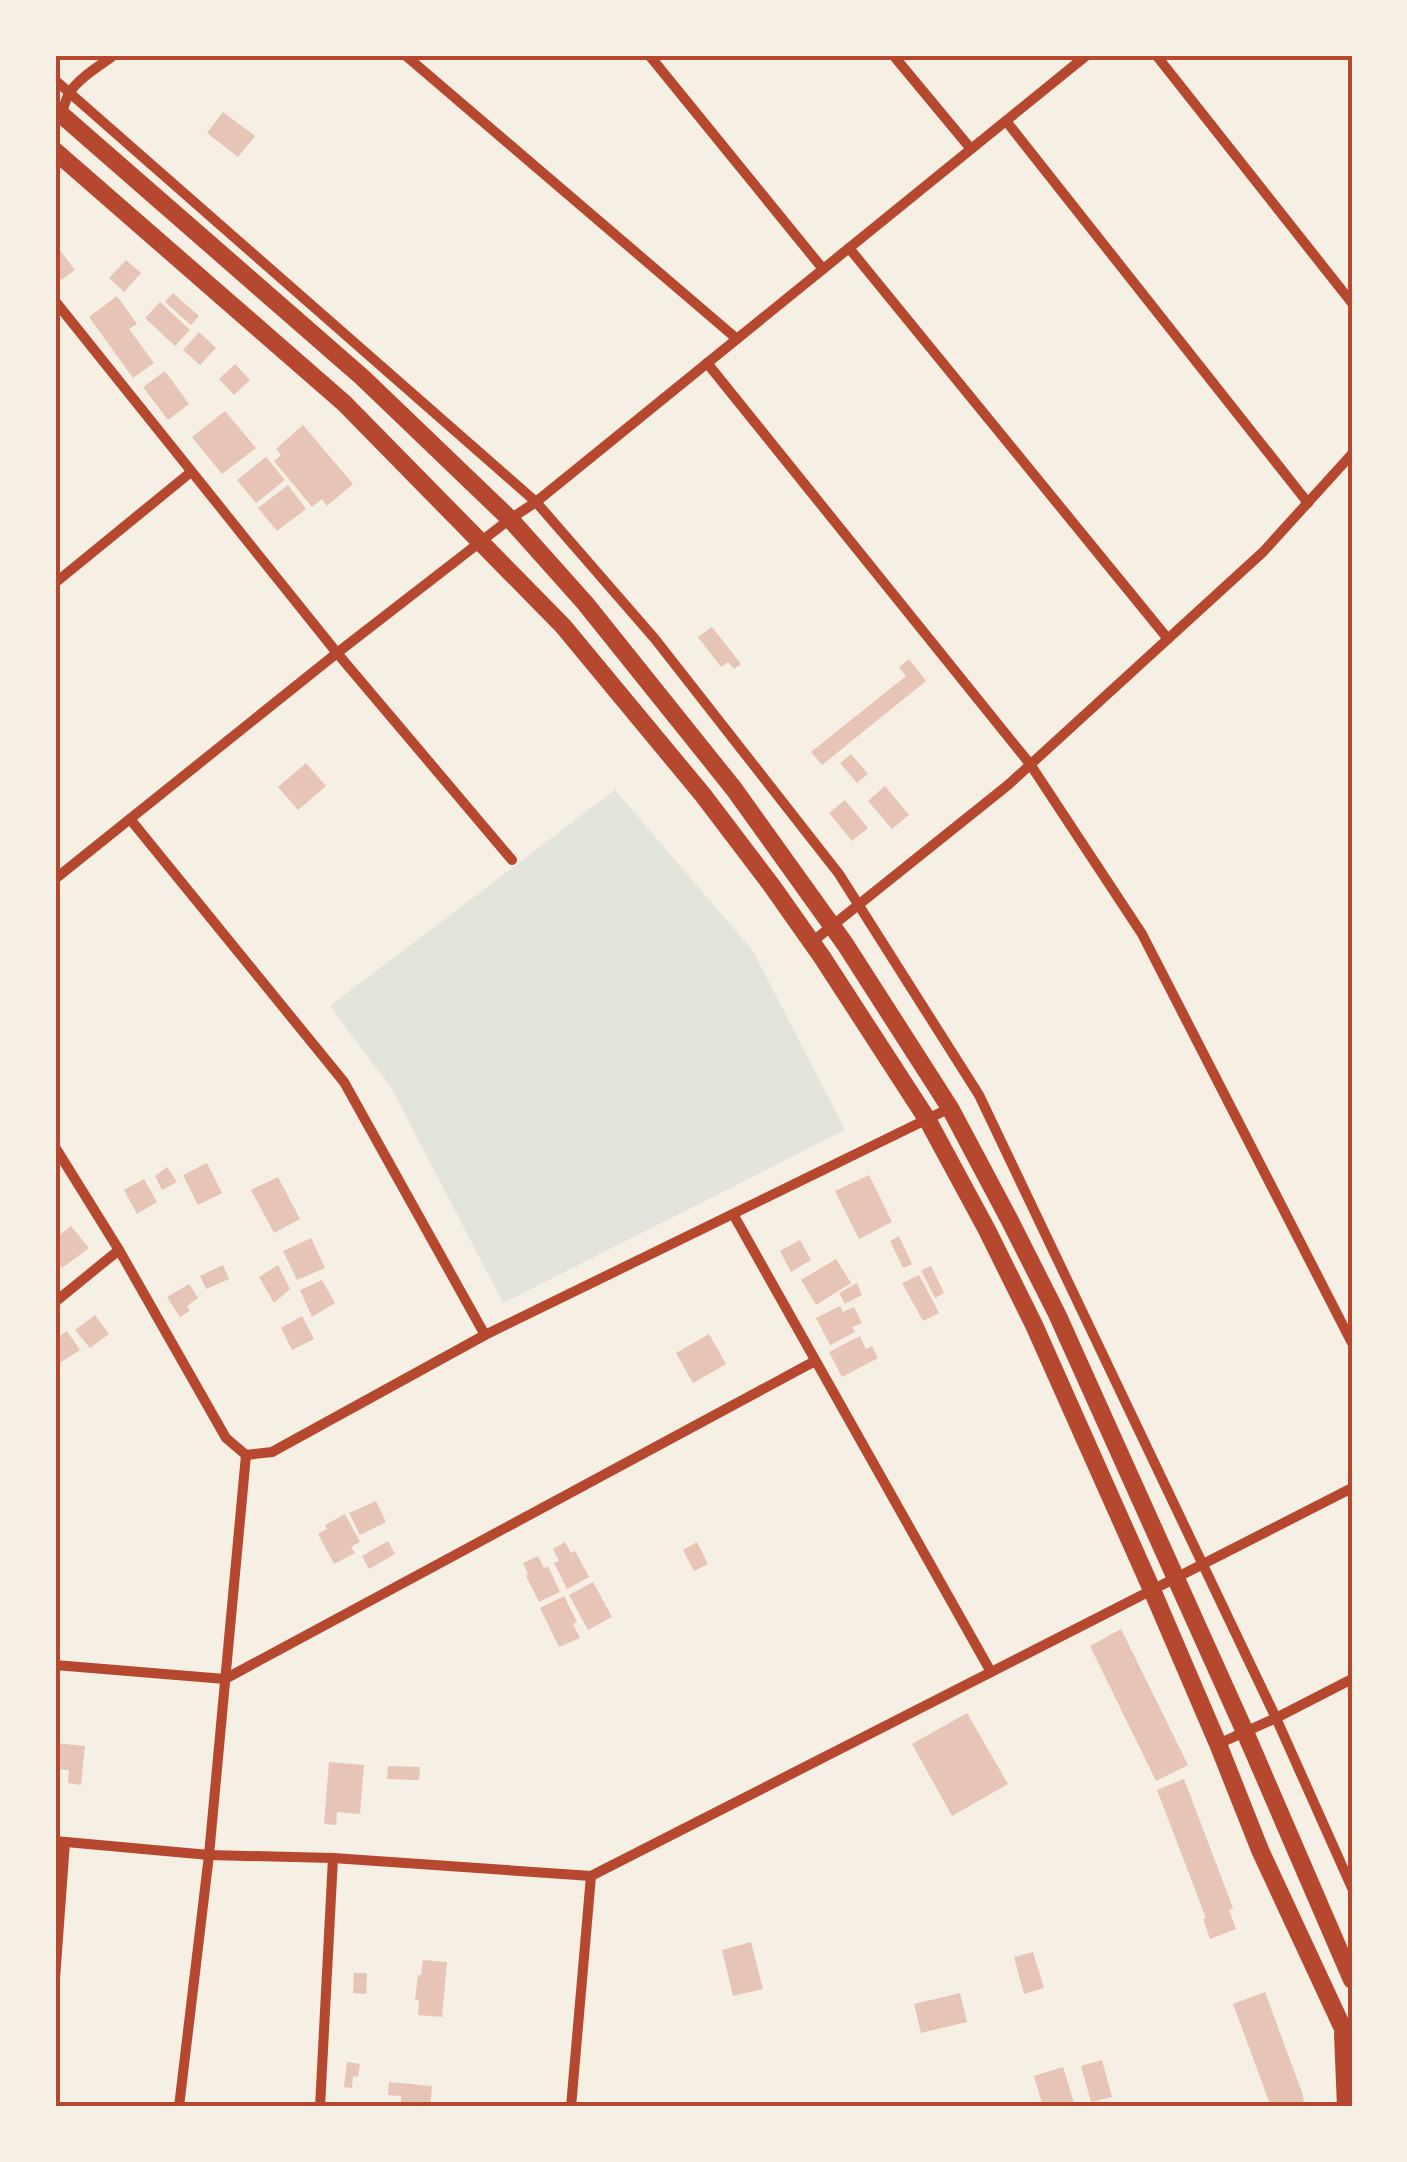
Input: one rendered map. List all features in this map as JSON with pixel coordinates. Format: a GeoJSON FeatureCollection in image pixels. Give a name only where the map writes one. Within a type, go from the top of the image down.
{"type":"FeatureCollection","features":[{"type":"Feature","properties":{"kind":"main road"},"geometry":{"type":"LineString","coordinates":[[57,115],[362,377],[510,518],[585,603],[734,790],[833,927],[950,1108],[1057,1314],[1352,1980]]}},
{"type":"Feature","properties":{"kind":"main road"},"geometry":{"type":"LineString","coordinates":[[55,151],[344,404],[563,626],[712,807],[812,942],[927,1119],[1034,1325],[1152,1590],[1260,1850],[1352,2048]]}},
{"type":"Feature","properties":{"kind":"main road"},"geometry":{"type":"LineString","coordinates":[[712,807],[734,790]]}},
{"type":"Feature","properties":{"kind":"main road"},"geometry":{"type":"LineString","coordinates":[[1343,2028],[1346,2107]]}},
{"type":"Feature","properties":{"kind":"street"},"geometry":{"type":"LineString","coordinates":[[57,115],[70,93],[114,55]]}},
{"type":"Feature","properties":{"kind":"street"},"geometry":{"type":"LineString","coordinates":[[406,55],[737,339]]}},
{"type":"Feature","properties":{"kind":"street"},"geometry":{"type":"LineString","coordinates":[[649,55],[822,270]]}},
{"type":"Feature","properties":{"kind":"street"},"geometry":{"type":"LineString","coordinates":[[893,55],[971,149]]}},
{"type":"Feature","properties":{"kind":"street"},"geometry":{"type":"LineString","coordinates":[[55,879],[337,653],[536,502],[1087,55]]}},
{"type":"Feature","properties":{"kind":"street"},"geometry":{"type":"LineString","coordinates":[[1156,55],[1352,304]]}},
{"type":"Feature","properties":{"kind":"street"},"geometry":{"type":"LineString","coordinates":[[55,80],[536,502],[655,639],[838,874],[979,1095],[1351,1883]]}},
{"type":"Feature","properties":{"kind":"street"},"geometry":{"type":"LineString","coordinates":[[1006,120],[1308,503]]}},
{"type":"Feature","properties":{"kind":"street"},"geometry":{"type":"LineString","coordinates":[[849,248],[1168,639]]}},
{"type":"Feature","properties":{"kind":"street"},"geometry":{"type":"LineString","coordinates":[[55,301],[337,653],[512,860]]}},
{"type":"Feature","properties":{"kind":"street"},"geometry":{"type":"LineString","coordinates":[[707,363],[1030,764],[1142,934],[1352,1344]]}},
{"type":"Feature","properties":{"kind":"street"},"geometry":{"type":"LineString","coordinates":[[812,942],[1030,764],[1264,552],[1352,454]]}},
{"type":"Feature","properties":{"kind":"street"},"geometry":{"type":"LineString","coordinates":[[55,583],[192,472]]}},
{"type":"Feature","properties":{"kind":"street"},"geometry":{"type":"LineString","coordinates":[[130,819],[344,1082],[485,1335]]}},
{"type":"Feature","properties":{"kind":"street"},"geometry":{"type":"LineString","coordinates":[[55,1147],[226,1438],[246,1455],[272,1452],[485,1335],[950,1108]]}},
{"type":"Feature","properties":{"kind":"street"},"geometry":{"type":"LineString","coordinates":[[733,1214],[990,1672]]}},
{"type":"Feature","properties":{"kind":"street"},"geometry":{"type":"LineString","coordinates":[[55,1302],[119,1250]]}},
{"type":"Feature","properties":{"kind":"street"},"geometry":{"type":"LineString","coordinates":[[55,1665],[225,1680],[815,1361]]}},
{"type":"Feature","properties":{"kind":"street"},"geometry":{"type":"LineString","coordinates":[[179,2107],[208,1856],[246,1455]]}},
{"type":"Feature","properties":{"kind":"street"},"geometry":{"type":"LineString","coordinates":[[55,1979],[60,1842],[208,1856],[333,1858],[590,1876],[1352,1488]]}},
{"type":"Feature","properties":{"kind":"street"},"geometry":{"type":"LineString","coordinates":[[1218,1744],[1352,1678]]}},
{"type":"Feature","properties":{"kind":"street"},"geometry":{"type":"LineString","coordinates":[[320,2107],[333,1858]]}},
{"type":"Feature","properties":{"kind":"street"},"geometry":{"type":"LineString","coordinates":[[571,2107],[590,1876]]}},
{"type":"Feature","properties":{"kind":"shaded area"},"geometry":{"type":"Polygon","coordinates":[[[615,790],[753,951],[845,1130],[503,1303],[392,1089],[330,1006],[615,790]]]}},
{"type":"Feature","properties":{"kind":"building"},"geometry":{"type":"Polygon","coordinates":[[[223,112],[255,136],[238,157],[207,133],[223,112]]]}},
{"type":"Feature","properties":{"kind":"building"},"geometry":{"type":"Polygon","coordinates":[[[55,244],[75,270],[61,280],[55,272],[55,244]]]}},
{"type":"Feature","properties":{"kind":"building"},"geometry":{"type":"Polygon","coordinates":[[[126,260],[141,273],[124,292],[109,278],[126,260]]]}},
{"type":"Feature","properties":{"kind":"building"},"geometry":{"type":"Polygon","coordinates":[[[173,293],[199,316],[191,325],[165,302],[173,293]]]}},
{"type":"Feature","properties":{"kind":"building"},"geometry":{"type":"Polygon","coordinates":[[[117,296],[137,324],[129,329],[154,363],[133,378],[89,317],[117,296]]]}},
{"type":"Feature","properties":{"kind":"building"},"geometry":{"type":"Polygon","coordinates":[[[160,302],[190,330],[175,346],[145,318],[160,302]]]}},
{"type":"Feature","properties":{"kind":"building"},"geometry":{"type":"Polygon","coordinates":[[[199,332],[216,348],[200,365],[183,350],[199,332]]]}},
{"type":"Feature","properties":{"kind":"building"},"geometry":{"type":"Polygon","coordinates":[[[235,364],[250,380],[234,395],[219,379],[235,364]]]}},
{"type":"Feature","properties":{"kind":"building"},"geometry":{"type":"Polygon","coordinates":[[[165,371],[189,404],[168,420],[143,387],[165,371]]]}},
{"type":"Feature","properties":{"kind":"building"},"geometry":{"type":"Polygon","coordinates":[[[225,411],[256,448],[222,474],[192,437],[225,411]]]}},
{"type":"Feature","properties":{"kind":"building"},"geometry":{"type":"Polygon","coordinates":[[[303,425],[353,484],[327,506],[322,499],[312,507],[274,461],[281,455],[276,449],[303,425]]]}},
{"type":"Feature","properties":{"kind":"building"},"geometry":{"type":"Polygon","coordinates":[[[266,457],[285,480],[256,503],[237,480],[266,457]]]}},
{"type":"Feature","properties":{"kind":"building"},"geometry":{"type":"Polygon","coordinates":[[[288,485],[306,509],[277,531],[258,508],[288,485]]]}},
{"type":"Feature","properties":{"kind":"building"},"geometry":{"type":"Polygon","coordinates":[[[712,627],[741,664],[734,669],[728,662],[721,667],[698,637],[712,627]]]}},
{"type":"Feature","properties":{"kind":"building"},"geometry":{"type":"Polygon","coordinates":[[[909,659],[926,681],[822,765],[811,752],[906,676],[899,667],[909,659]]]}},
{"type":"Feature","properties":{"kind":"building"},"geometry":{"type":"Polygon","coordinates":[[[851,754],[868,774],[857,783],[840,763],[851,754]]]}},
{"type":"Feature","properties":{"kind":"building"},"geometry":{"type":"Polygon","coordinates":[[[306,763],[326,786],[298,810],[278,787],[306,763]]]}},
{"type":"Feature","properties":{"kind":"building"},"geometry":{"type":"Polygon","coordinates":[[[885,786],[909,815],[892,829],[868,801],[885,786]]]}},
{"type":"Feature","properties":{"kind":"building"},"geometry":{"type":"Polygon","coordinates":[[[845,800],[868,828],[852,841],[829,813],[845,800]]]}},
{"type":"Feature","properties":{"kind":"building"},"geometry":{"type":"Polygon","coordinates":[[[207,1163],[222,1193],[198,1205],[183,1175],[207,1163]]]}},
{"type":"Feature","properties":{"kind":"building"},"geometry":{"type":"Polygon","coordinates":[[[167,1167],[177,1182],[162,1190],[155,1176],[167,1167]]]}},
{"type":"Feature","properties":{"kind":"building"},"geometry":{"type":"Polygon","coordinates":[[[869,1175],[892,1222],[859,1239],[835,1191],[869,1175]]]}},
{"type":"Feature","properties":{"kind":"building"},"geometry":{"type":"Polygon","coordinates":[[[278,1177],[300,1219],[274,1233],[251,1190],[278,1177]]]}},
{"type":"Feature","properties":{"kind":"building"},"geometry":{"type":"Polygon","coordinates":[[[144,1179],[157,1202],[137,1214],[124,1190],[144,1179]]]}},
{"type":"Feature","properties":{"kind":"building"},"geometry":{"type":"Polygon","coordinates":[[[71,1226],[89,1248],[62,1268],[55,1259],[55,1239],[71,1226]]]}},
{"type":"Feature","properties":{"kind":"building"},"geometry":{"type":"Polygon","coordinates":[[[899,1236],[912,1264],[903,1268],[890,1241],[899,1236]]]}},
{"type":"Feature","properties":{"kind":"building"},"geometry":{"type":"Polygon","coordinates":[[[311,1238],[325,1268],[297,1280],[283,1251],[311,1238]]]}},
{"type":"Feature","properties":{"kind":"building"},"geometry":{"type":"Polygon","coordinates":[[[800,1240],[811,1260],[791,1272],[780,1251],[800,1240]]]}},
{"type":"Feature","properties":{"kind":"building"},"geometry":{"type":"Polygon","coordinates":[[[836,1259],[851,1283],[816,1305],[801,1280],[836,1259]]]}},
{"type":"Feature","properties":{"kind":"building"},"geometry":{"type":"Polygon","coordinates":[[[223,1265],[229,1279],[206,1289],[200,1276],[223,1265]]]}},
{"type":"Feature","properties":{"kind":"building"},"geometry":{"type":"Polygon","coordinates":[[[278,1265],[290,1289],[274,1303],[259,1277],[278,1265]]]}},
{"type":"Feature","properties":{"kind":"building"},"geometry":{"type":"Polygon","coordinates":[[[931,1266],[944,1293],[935,1298],[921,1270],[931,1266]]]}},
{"type":"Feature","properties":{"kind":"building"},"geometry":{"type":"Polygon","coordinates":[[[919,1275],[939,1313],[923,1321],[902,1283],[919,1275]]]}},
{"type":"Feature","properties":{"kind":"building"},"geometry":{"type":"Polygon","coordinates":[[[322,1280],[335,1303],[312,1317],[300,1290],[322,1280]]]}},
{"type":"Feature","properties":{"kind":"building"},"geometry":{"type":"Polygon","coordinates":[[[857,1283],[862,1295],[845,1304],[839,1293],[857,1283]]]}},
{"type":"Feature","properties":{"kind":"building"},"geometry":{"type":"Polygon","coordinates":[[[189,1284],[198,1298],[187,1306],[190,1311],[180,1317],[167,1297],[189,1284]]]}},
{"type":"Feature","properties":{"kind":"building"},"geometry":{"type":"Polygon","coordinates":[[[840,1306],[843,1312],[854,1307],[862,1323],[852,1327],[855,1332],[830,1345],[816,1318],[840,1306]]]}},
{"type":"Feature","properties":{"kind":"building"},"geometry":{"type":"Polygon","coordinates":[[[95,1315],[109,1334],[90,1348],[75,1330],[95,1315]]]}},
{"type":"Feature","properties":{"kind":"building"},"geometry":{"type":"Polygon","coordinates":[[[302,1316],[314,1339],[292,1350],[281,1328],[302,1316]]]}},
{"type":"Feature","properties":{"kind":"building"},"geometry":{"type":"Polygon","coordinates":[[[67,1331],[80,1350],[58,1364],[55,1339],[67,1331]]]}},
{"type":"Feature","properties":{"kind":"building"},"geometry":{"type":"Polygon","coordinates":[[[709,1334],[726,1364],[693,1383],[676,1353],[709,1334]]]}},
{"type":"Feature","properties":{"kind":"building"},"geometry":{"type":"Polygon","coordinates":[[[860,1336],[866,1349],[872,1346],[878,1358],[842,1377],[829,1352],[860,1336]]]}},
{"type":"Feature","properties":{"kind":"building"},"geometry":{"type":"Polygon","coordinates":[[[376,1501],[386,1522],[360,1535],[349,1513],[376,1501]]]}},
{"type":"Feature","properties":{"kind":"building"},"geometry":{"type":"Polygon","coordinates":[[[345,1514],[360,1542],[351,1547],[355,1553],[334,1564],[318,1534],[327,1529],[325,1525],[345,1514]]]}},
{"type":"Feature","properties":{"kind":"building"},"geometry":{"type":"Polygon","coordinates":[[[388,1541],[395,1554],[369,1569],[362,1556],[388,1541]]]}},
{"type":"Feature","properties":{"kind":"building"},"geometry":{"type":"Polygon","coordinates":[[[565,1542],[571,1553],[575,1551],[589,1577],[567,1589],[554,1563],[559,1561],[553,1549],[565,1542]]]}},
{"type":"Feature","properties":{"kind":"building"},"geometry":{"type":"Polygon","coordinates":[[[697,1542],[708,1564],[694,1571],[683,1550],[697,1542]]]}},
{"type":"Feature","properties":{"kind":"building"},"geometry":{"type":"Polygon","coordinates":[[[538,1556],[544,1568],[548,1566],[560,1592],[539,1602],[523,1563],[538,1556]]]}},
{"type":"Feature","properties":{"kind":"building"},"geometry":{"type":"Polygon","coordinates":[[[593,1582],[612,1617],[588,1630],[569,1595],[593,1582]]]}},
{"type":"Feature","properties":{"kind":"building"},"geometry":{"type":"Polygon","coordinates":[[[564,1596],[580,1638],[559,1647],[540,1608],[564,1596]]]}},
{"type":"Feature","properties":{"kind":"building"},"geometry":{"type":"Polygon","coordinates":[[[1121,1629],[1188,1765],[1156,1781],[1090,1646],[1121,1629]]]}},
{"type":"Feature","properties":{"kind":"building"},"geometry":{"type":"Polygon","coordinates":[[[967,1713],[1008,1784],[952,1816],[912,1744],[967,1713]]]}},
{"type":"Feature","properties":{"kind":"building"},"geometry":{"type":"Polygon","coordinates":[[[55,1743],[85,1746],[81,1785],[68,1783],[69,1770],[55,1769],[55,1743]]]}},
{"type":"Feature","properties":{"kind":"building"},"geometry":{"type":"Polygon","coordinates":[[[329,1762],[364,1765],[360,1814],[337,1812],[336,1825],[324,1824],[329,1762]]]}},
{"type":"Feature","properties":{"kind":"building"},"geometry":{"type":"Polygon","coordinates":[[[388,1766],[420,1767],[419,1780],[387,1779],[388,1766]]]}},
{"type":"Feature","properties":{"kind":"building"},"geometry":{"type":"Polygon","coordinates":[[[1184,1779],[1233,1908],[1229,1910],[1236,1929],[1210,1939],[1203,1919],[1206,1918],[1157,1790],[1184,1779]]]}},
{"type":"Feature","properties":{"kind":"building"},"geometry":{"type":"Polygon","coordinates":[[[751,1942],[763,1989],[733,1996],[722,1950],[751,1942]]]}},
{"type":"Feature","properties":{"kind":"building"},"geometry":{"type":"Polygon","coordinates":[[[1033,1952],[1044,1988],[1024,1994],[1014,1957],[1033,1952]]]}},
{"type":"Feature","properties":{"kind":"building"},"geometry":{"type":"Polygon","coordinates":[[[423,1960],[447,1962],[442,2017],[418,2015],[419,2000],[415,2000],[423,1960]]]}},
{"type":"Feature","properties":{"kind":"building"},"geometry":{"type":"Polygon","coordinates":[[[354,1973],[367,1973],[366,1994],[353,1993],[354,1973]]]}},
{"type":"Feature","properties":{"kind":"building"},"geometry":{"type":"Polygon","coordinates":[[[1265,1992],[1304,2107],[1271,2107],[1233,2004],[1265,1992]]]}},
{"type":"Feature","properties":{"kind":"building"},"geometry":{"type":"Polygon","coordinates":[[[960,1993],[967,2022],[921,2033],[914,2004],[960,1993]]]}},
{"type":"Feature","properties":{"kind":"building"},"geometry":{"type":"Polygon","coordinates":[[[1102,2060],[1112,2097],[1091,2102],[1081,2066],[1102,2060]]]}},
{"type":"Feature","properties":{"kind":"building"},"geometry":{"type":"Polygon","coordinates":[[[347,2062],[360,2064],[352,2088],[344,2087],[347,2062]]]}},
{"type":"Feature","properties":{"kind":"building"},"geometry":{"type":"Polygon","coordinates":[[[1063,2067],[1075,2106],[1043,2107],[1034,2076],[1063,2067]]]}},
{"type":"Feature","properties":{"kind":"building"},"geometry":{"type":"Polygon","coordinates":[[[389,2082],[432,2086],[430,2107],[401,2107],[401,2096],[388,2095],[389,2082]]]}}]}
